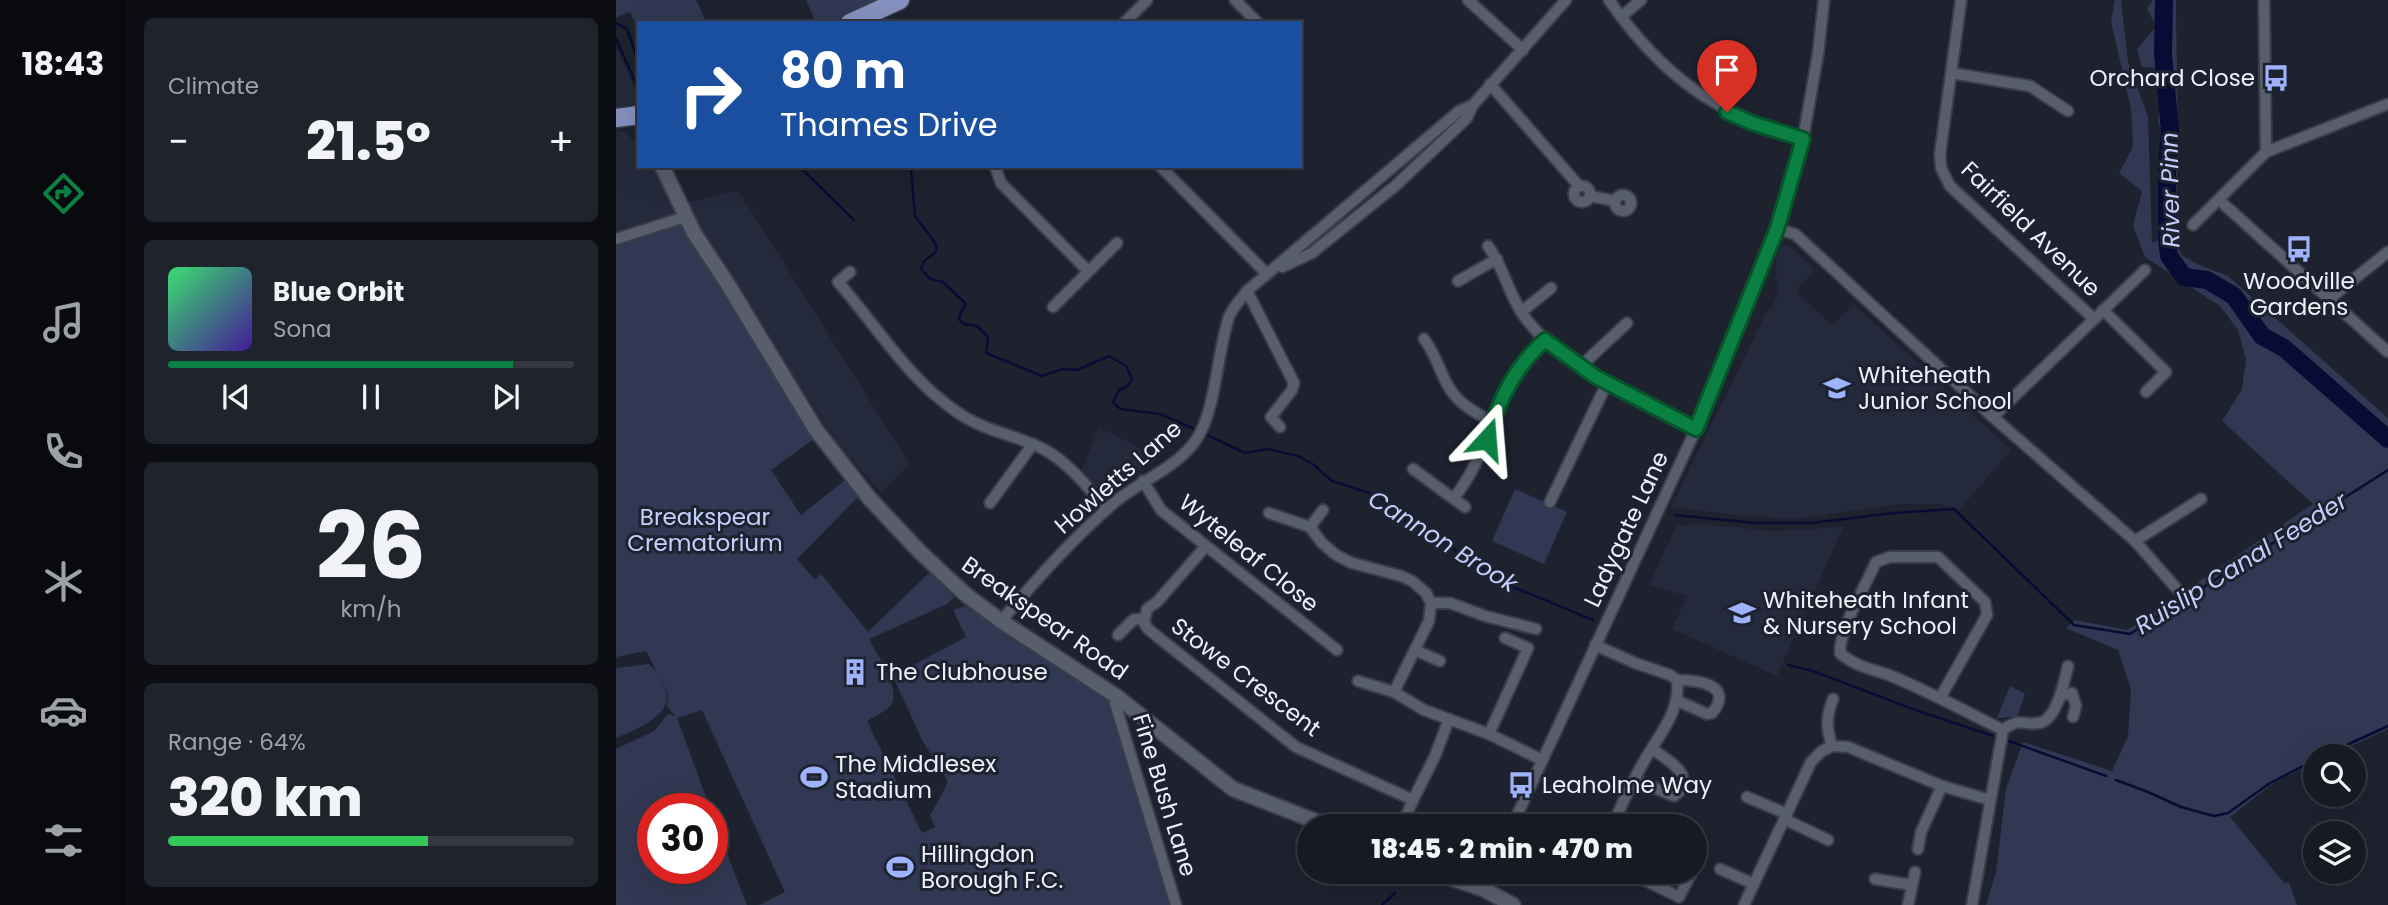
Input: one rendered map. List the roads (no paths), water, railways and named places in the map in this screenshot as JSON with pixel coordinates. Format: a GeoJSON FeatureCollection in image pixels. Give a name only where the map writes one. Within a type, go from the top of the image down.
{"type":"FeatureCollection","features":[{"type":"Feature","properties":{"kind":"main road"},"geometry":{"type":"LineString","coordinates":[[854,21],[900,0]]}},
{"type":"Feature","properties":{"kind":"main road"},"geometry":{"type":"LineString","coordinates":[[616,118],[637,115]]}},
{"type":"Feature","properties":{"kind":"street"},"geometry":{"type":"LineString","coordinates":[[1126,21],[1147,0]]}},
{"type":"Feature","properties":{"kind":"street"},"geometry":{"type":"LineString","coordinates":[[1235,0],[1256,21]]}},
{"type":"Feature","properties":{"kind":"street"},"geometry":{"type":"LineString","coordinates":[[1468,0],[1523,50]]}},
{"type":"Feature","properties":{"kind":"street","name":"Howletts Lane"},"geometry":{"type":"LineString","coordinates":[[1267,274],[1312,253],[1406,176],[1466,119],[1473,105],[1490,84],[1566,0]]}},
{"type":"Feature","properties":{"kind":"street"},"geometry":{"type":"LineString","coordinates":[[1609,0],[1642,45],[1682,81],[1707,99],[1752,123],[1803,139]]}},
{"type":"Feature","properties":{"kind":"street"},"geometry":{"type":"LineString","coordinates":[[1621,17],[1641,0]]}},
{"type":"Feature","properties":{"kind":"street","name":"Ladygate Lane"},"geometry":{"type":"LineString","coordinates":[[1517,814],[1696,429],[1777,229],[1803,139],[1818,54],[1824,0]]}},
{"type":"Feature","properties":{"kind":"street","name":"Fairfield Avenue"},"geometry":{"type":"LineString","coordinates":[[1961,0],[1940,154],[1941,168],[1947,180],[2094,319]]}},
{"type":"Feature","properties":{"kind":"street"},"geometry":{"type":"LineString","coordinates":[[2264,0],[2266,152]]}},
{"type":"Feature","properties":{"kind":"street"},"geometry":{"type":"LineString","coordinates":[[1951,73],[2030,86],[2068,111]]}},
{"type":"Feature","properties":{"kind":"street"},"geometry":{"type":"LineString","coordinates":[[1490,84],[1579,186],[1574,193],[1577,200],[1585,201],[1590,195],[1615,201]]}},
{"type":"Feature","properties":{"kind":"street"},"geometry":{"type":"LineString","coordinates":[[2193,225],[2266,152],[2388,103]]}},
{"type":"Feature","properties":{"kind":"street","name":"Howletts Lane"},"geometry":{"type":"LineString","coordinates":[[1001,621],[1107,509],[1175,460],[1198,438],[1229,314],[1247,291],[1459,111],[1473,105]]}},
{"type":"Feature","properties":{"kind":"street"},"geometry":{"type":"LineString","coordinates":[[1396,166],[1406,176]]}},
{"type":"Feature","properties":{"kind":"street","name":"Breakspear Road"},"geometry":{"type":"LineString","coordinates":[[663,168],[685,217],[816,430],[857,482],[955,587],[1001,621],[1116,696],[1233,789],[1297,814]]}},
{"type":"Feature","properties":{"kind":"street"},"geometry":{"type":"LineString","coordinates":[[995,168],[1001,183],[1088,271]]}},
{"type":"Feature","properties":{"kind":"street"},"geometry":{"type":"LineString","coordinates":[[1162,168],[1267,274]]}},
{"type":"Feature","properties":{"kind":"street"},"geometry":{"type":"LineString","coordinates":[[2219,200],[2388,352]]}},
{"type":"Feature","properties":{"kind":"street"},"geometry":{"type":"LineString","coordinates":[[616,239],[685,217]]}},
{"type":"Feature","properties":{"kind":"street"},"geometry":{"type":"LineString","coordinates":[[1777,229],[1795,234],[1993,417],[2135,541],[2178,589]]}},
{"type":"Feature","properties":{"kind":"street"},"geometry":{"type":"LineString","coordinates":[[1053,307],[1117,243]]}},
{"type":"Feature","properties":{"kind":"street"},"geometry":{"type":"LineString","coordinates":[[1488,246],[1497,258],[1521,312],[1545,340],[1607,383],[1696,429]]}},
{"type":"Feature","properties":{"kind":"street"},"geometry":{"type":"LineString","coordinates":[[2329,299],[2388,252]]}},
{"type":"Feature","properties":{"kind":"street"},"geometry":{"type":"LineString","coordinates":[[1458,281],[1497,258]]}},
{"type":"Feature","properties":{"kind":"street"},"geometry":{"type":"LineString","coordinates":[[1993,417],[2144,271]]}},
{"type":"Feature","properties":{"kind":"street"},"geometry":{"type":"LineString","coordinates":[[850,272],[838,282],[938,398],[975,423],[1047,451],[1107,509]]}},
{"type":"Feature","properties":{"kind":"street"},"geometry":{"type":"LineString","coordinates":[[1521,312],[1551,288]]}},
{"type":"Feature","properties":{"kind":"street"},"geometry":{"type":"LineString","coordinates":[[1247,291],[1294,383],[1292,390],[1271,417],[1280,427]]}},
{"type":"Feature","properties":{"kind":"street"},"geometry":{"type":"LineString","coordinates":[[2103,310],[2166,372],[2147,392]]}},
{"type":"Feature","properties":{"kind":"street"},"geometry":{"type":"LineString","coordinates":[[1581,366],[1627,323]]}},
{"type":"Feature","properties":{"kind":"street"},"geometry":{"type":"LineString","coordinates":[[1424,339],[1454,396],[1464,406],[1492,422]]}},
{"type":"Feature","properties":{"kind":"street"},"geometry":{"type":"LineString","coordinates":[[1454,498],[1477,463],[1513,375],[1522,362],[1545,340]]}},
{"type":"Feature","properties":{"kind":"street"},"geometry":{"type":"LineString","coordinates":[[1550,502],[1607,383]]}},
{"type":"Feature","properties":{"kind":"street"},"geometry":{"type":"LineString","coordinates":[[990,503],[1033,444]]}},
{"type":"Feature","properties":{"kind":"street"},"geometry":{"type":"LineString","coordinates":[[1413,469],[1465,507]]}},
{"type":"Feature","properties":{"kind":"street","name":"Wyteleaf Close"},"geometry":{"type":"LineString","coordinates":[[1143,481],[1161,510],[1337,650]]}},
{"type":"Feature","properties":{"kind":"street"},"geometry":{"type":"LineString","coordinates":[[2135,541],[2201,499]]}},
{"type":"Feature","properties":{"kind":"street"},"geometry":{"type":"LineString","coordinates":[[1310,527],[1323,510]]}},
{"type":"Feature","properties":{"kind":"street"},"geometry":{"type":"LineString","coordinates":[[1269,513],[1310,527],[1336,555],[1352,563],[1412,581],[1426,593],[1431,603],[1429,621],[1394,692]]}},
{"type":"Feature","properties":{"kind":"street","name":"Stowe Crescent"},"geometry":{"type":"LineString","coordinates":[[1206,546],[1157,602],[1147,609],[1144,618],[1148,629],[1296,747],[1413,800]]}},
{"type":"Feature","properties":{"kind":"street"},"geometry":{"type":"LineString","coordinates":[[1940,698],[1987,615],[1985,602],[1938,556],[1890,557],[1876,562],[1845,629],[1840,653],[1849,661],[1889,675],[2003,730]]}},
{"type":"Feature","properties":{"kind":"street"},"geometry":{"type":"LineString","coordinates":[[1431,603],[1450,603],[1485,616],[1536,629]]}},
{"type":"Feature","properties":{"kind":"street"},"geometry":{"type":"LineString","coordinates":[[1118,635],[1133,620],[1144,618]]}},
{"type":"Feature","properties":{"kind":"street"},"geometry":{"type":"LineString","coordinates":[[1489,734],[1528,648],[1505,638]]}},
{"type":"Feature","properties":{"kind":"street"},"geometry":{"type":"LineString","coordinates":[[1595,645],[1677,680],[1704,682],[1720,696],[1718,706],[1712,713],[1707,714],[1678,701]]}},
{"type":"Feature","properties":{"kind":"street"},"geometry":{"type":"LineString","coordinates":[[1415,650],[1440,661]]}},
{"type":"Feature","properties":{"kind":"street"},"geometry":{"type":"LineString","coordinates":[[1972,905],[2003,730],[2013,722],[2039,723],[2051,715],[2060,696],[2068,666]]}},
{"type":"Feature","properties":{"kind":"street"},"geometry":{"type":"LineString","coordinates":[[1617,814],[1623,799],[1678,701],[1677,680]]}},
{"type":"Feature","properties":{"kind":"street"},"geometry":{"type":"LineString","coordinates":[[1358,681],[1394,692],[1406,701],[1489,734],[1542,760]]}},
{"type":"Feature","properties":{"kind":"street"},"geometry":{"type":"LineString","coordinates":[[2060,696],[2073,694],[2076,706],[2073,718]]}},
{"type":"Feature","properties":{"kind":"street","name":"Fine Bush Lane"},"geometry":{"type":"LineString","coordinates":[[1116,696],[1115,704],[1176,905]]}},
{"type":"Feature","properties":{"kind":"street"},"geometry":{"type":"LineString","coordinates":[[1832,746],[1827,715],[1833,699]]}},
{"type":"Feature","properties":{"kind":"street"},"geometry":{"type":"LineString","coordinates":[[1407,814],[1435,756],[1449,719]]}},
{"type":"Feature","properties":{"kind":"street"},"geometry":{"type":"LineString","coordinates":[[1744,905],[1811,762],[1832,746],[1858,750],[1942,786],[1990,800]]}},
{"type":"Feature","properties":{"kind":"street"},"geometry":{"type":"LineString","coordinates":[[1643,783],[1674,796],[1680,792],[1685,782],[1678,768],[1653,749]]}},
{"type":"Feature","properties":{"kind":"street"},"geometry":{"type":"LineString","coordinates":[[1918,849],[1921,832],[1942,786]]}},
{"type":"Feature","properties":{"kind":"street"},"geometry":{"type":"LineString","coordinates":[[1747,797],[1828,840]]}},
{"type":"Feature","properties":{"kind":"street"},"geometry":{"type":"LineString","coordinates":[[1720,869],[1754,884]]}},
{"type":"Feature","properties":{"kind":"street"},"geometry":{"type":"LineString","coordinates":[[1908,905],[1915,872]]}},
{"type":"Feature","properties":{"kind":"street"},"geometry":{"type":"LineString","coordinates":[[1875,879],[1912,885]]}},
{"type":"Feature","properties":{"kind":"street"},"geometry":{"type":"LineString","coordinates":[[1466,884],[1513,905]]}},
{"type":"Feature","properties":{"kind":"street"},"geometry":{"type":"LineString","coordinates":[[1483,890],[1486,884]]}},
{"type":"Feature","properties":{"kind":"street"},"geometry":{"type":"LineString","coordinates":[[1652,884],[1679,897],[1686,884]]}},
{"type":"Feature","properties":{"kind":"waterway","name":"River Pinn"},"geometry":{"type":"LineString","coordinates":[[2164,0],[2163,54],[2170,131],[2167,166],[2169,256],[2184,277],[2207,280],[2234,296],[2262,336],[2284,348],[2388,439]]}},
{"type":"Feature","properties":{"kind":"waterway","name":"Cannon Brook"},"geometry":{"type":"LineString","coordinates":[[616,23],[627,29],[637,57]]}},
{"type":"Feature","properties":{"kind":"waterway","name":"Ruislip Canal Feeder"},"geometry":{"type":"LineString","coordinates":[[616,39],[637,86]]}},
{"type":"Feature","properties":{"kind":"waterway","name":"Ruislip Canal Feeder"},"geometry":{"type":"LineString","coordinates":[[801,168],[854,220]]}},
{"type":"Feature","properties":{"kind":"waterway","name":"Cannon Brook"},"geometry":{"type":"LineString","coordinates":[[910,168],[915,216],[936,244],[936,252],[924,261],[921,269],[930,279],[943,282],[966,304],[959,319],[964,324],[977,326],[988,337],[986,353],[1042,376],[1062,369],[1077,370],[1109,356],[1126,366],[1132,379],[1128,386],[1119,390],[1113,403],[1121,409],[1160,414],[1199,431]]}},
{"type":"Feature","properties":{"kind":"waterway","name":"Cannon Brook"},"geometry":{"type":"LineString","coordinates":[[1205,434],[1245,453],[1268,449],[1298,456],[1314,465],[1332,481],[1376,495],[1394,507],[1406,522],[1418,525],[1506,584],[1593,620]]}},
{"type":"Feature","properties":{"kind":"waterway","name":"Ruislip Canal Feeder"},"geometry":{"type":"LineString","coordinates":[[1675,515],[1756,523],[1811,523],[1954,509],[2074,625],[2130,634],[2388,470]]}},
{"type":"Feature","properties":{"kind":"waterway","name":"Cannon Brook"},"geometry":{"type":"LineString","coordinates":[[1788,665],[1813,671],[1993,736]]}},
{"type":"Feature","properties":{"kind":"waterway","name":"Cannon Brook"},"geometry":{"type":"LineString","coordinates":[[2349,744],[2388,726]]}},
{"type":"Feature","properties":{"kind":"waterway","name":"Cannon Brook"},"geometry":{"type":"LineString","coordinates":[[2009,741],[2106,776]]}},
{"type":"Feature","properties":{"kind":"waterway","name":"Cannon Brook"},"geometry":{"type":"LineString","coordinates":[[2116,780],[2181,807],[2214,816],[2228,813],[2270,783],[2303,766]]}},
{"type":"Feature","properties":{"kind":"waterway"},"geometry":{"type":"LineString","coordinates":[[1382,905],[1395,893]]}},
{"type":"Feature","properties":{"kind":"place","name":"Orchard Close"},"geometry":{"type":"Point","coordinates":[2276,78]}},
{"type":"Feature","properties":{"kind":"place","name":"Woodville Gardens"},"geometry":{"type":"Point","coordinates":[2299,249]}},
{"type":"Feature","properties":{"kind":"place","name":"Whiteheath Junior School"},"geometry":{"type":"Point","coordinates":[1837,388]}},
{"type":"Feature","properties":{"kind":"place","name":"Whiteheath Infant & Nursery School"},"geometry":{"type":"Point","coordinates":[1742,613]}},
{"type":"Feature","properties":{"kind":"place","name":"The Clubhouse"},"geometry":{"type":"Point","coordinates":[855,672]}},
{"type":"Feature","properties":{"kind":"place","name":"The Middlesex Stadium"},"geometry":{"type":"Point","coordinates":[814,777]}},
{"type":"Feature","properties":{"kind":"place","name":"Leaholme Way"},"geometry":{"type":"Point","coordinates":[1521,785]}},
{"type":"Feature","properties":{"kind":"place","name":"Hillingdon Borough F.C."},"geometry":{"type":"Point","coordinates":[900,867]}},
{"type":"Feature","properties":{"kind":"park label","name":"Breakspear Crematorium"},"geometry":{"type":"Point","coordinates":[705,530]}}]}
